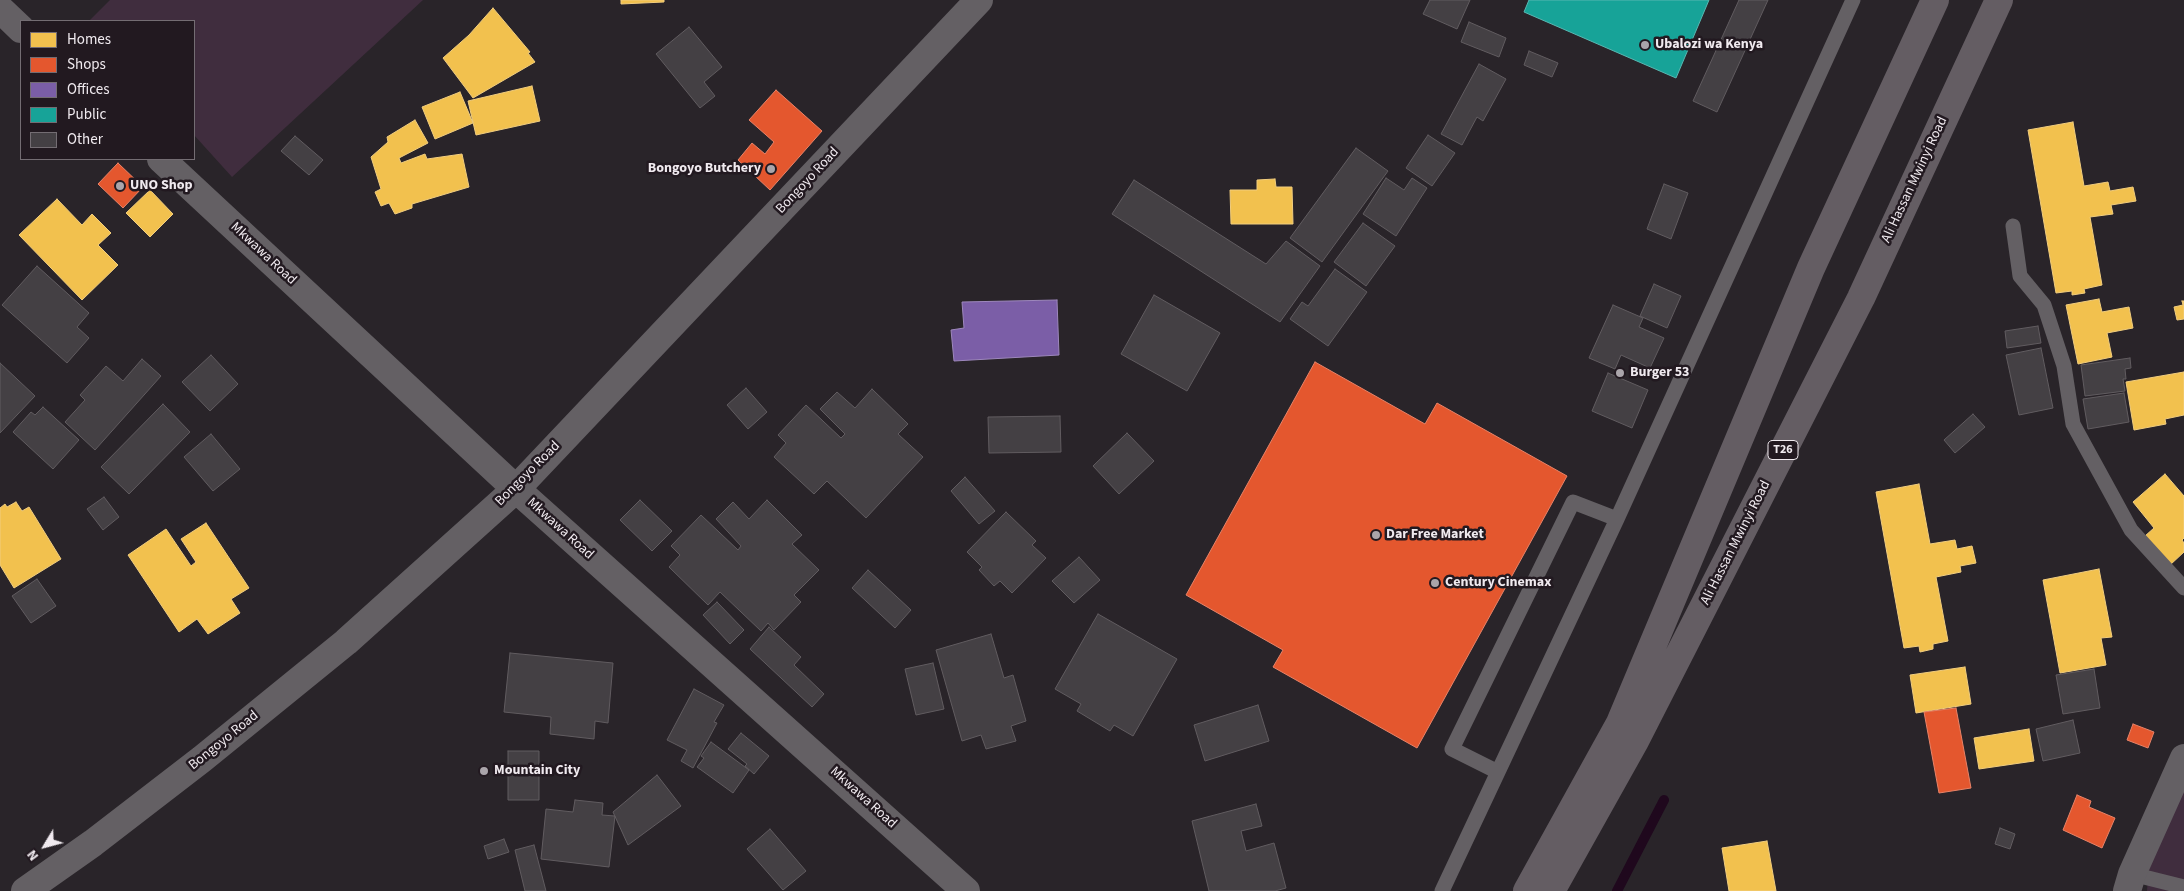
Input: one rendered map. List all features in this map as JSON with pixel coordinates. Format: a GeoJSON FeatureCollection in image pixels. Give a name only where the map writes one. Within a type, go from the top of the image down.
{"type":"FeatureCollection","features":[{"type":"Feature","properties":{"kind":"highway"},"geometry":{"type":"LineString","coordinates":[[1527,891],[1620,723],[1811,268],[1935,0]]}},
{"type":"Feature","properties":{"kind":"highway","name":"Ali Hassan Mwinyi Road"},"geometry":{"type":"LineString","coordinates":[[1551,891],[1635,742],[1861,298],[1999,0]]}},
{"type":"Feature","properties":{"kind":"street","name":"Bongoyo Road"},"geometry":{"type":"LineString","coordinates":[[25,891],[93,843],[202,760],[338,648],[516,489],[979,0]]}},
{"type":"Feature","properties":{"kind":"street"},"geometry":{"type":"LineString","coordinates":[[0,9],[20,27]]}},
{"type":"Feature","properties":{"kind":"street","name":"Mkwawa Road"},"geometry":{"type":"LineString","coordinates":[[162,160],[516,489],[966,891]]}},
{"type":"Feature","properties":{"kind":"street"},"geometry":{"type":"LineString","coordinates":[[2129,883],[2184,758]]}},
{"type":"Feature","properties":{"kind":"lane"},"geometry":{"type":"LineString","coordinates":[[1442,891],[1617,519],[1853,0]]}},
{"type":"Feature","properties":{"kind":"lane"},"geometry":{"type":"LineString","coordinates":[[2013,226],[2020,276],[2044,305],[2064,366],[2073,424],[2131,530],[2184,588]]}},
{"type":"Feature","properties":{"kind":"lane"},"geometry":{"type":"LineString","coordinates":[[1498,772],[1452,749],[1573,502],[1617,519]]}},
{"type":"Feature","properties":{"kind":"lane"},"geometry":{"type":"LineString","coordinates":[[2129,883],[2184,888]]}},
{"type":"Feature","properties":{"kind":"shaded area"},"geometry":{"type":"Polygon","coordinates":[[[110,0],[423,0],[232,177],[195,136],[195,20],[90,20],[110,0]]]}},
{"type":"Feature","properties":{"kind":"shaded area"},"geometry":{"type":"Polygon","coordinates":[[[2184,776],[2184,891],[2147,891],[2150,847],[2184,776]]]}},
{"type":"Feature","properties":{"kind":"building: Homes"},"geometry":{"type":"Polygon","coordinates":[[[621,0],[664,0],[664,2],[621,4],[621,0]]]}},
{"type":"Feature","properties":{"kind":"building: Homes"},"geometry":{"type":"Polygon","coordinates":[[[493,8],[530,52],[528,53],[535,62],[473,98],[443,58],[469,35],[493,8]]]}},
{"type":"Feature","properties":{"kind":"building: Homes"},"geometry":{"type":"Polygon","coordinates":[[[532,86],[540,121],[476,135],[468,101],[532,86]]]}},
{"type":"Feature","properties":{"kind":"building: Homes"},"geometry":{"type":"Polygon","coordinates":[[[460,92],[473,123],[435,139],[422,107],[460,92]]]}},
{"type":"Feature","properties":{"kind":"building: Homes"},"geometry":{"type":"Polygon","coordinates":[[[415,120],[428,143],[399,158],[401,163],[425,154],[427,159],[462,154],[469,187],[412,204],[412,208],[395,214],[389,203],[381,206],[375,192],[381,189],[371,157],[388,142],[387,137],[415,120]]]}},
{"type":"Feature","properties":{"kind":"building: Homes"},"geometry":{"type":"Polygon","coordinates":[[[2073,122],[2084,186],[2108,182],[2110,191],[2133,187],[2136,201],[2111,205],[2113,214],[2090,217],[2102,285],[2084,289],[2085,293],[2072,295],[2072,291],[2056,293],[2028,130],[2073,122]]]}},
{"type":"Feature","properties":{"kind":"building: Homes"},"geometry":{"type":"Polygon","coordinates":[[[1275,179],[1276,187],[1292,187],[1293,224],[1231,224],[1230,190],[1257,190],[1257,180],[1275,179]]]}},
{"type":"Feature","properties":{"kind":"building: Homes"},"geometry":{"type":"Polygon","coordinates":[[[150,190],[173,214],[150,237],[126,213],[150,190]]]}},
{"type":"Feature","properties":{"kind":"building: Homes"},"geometry":{"type":"Polygon","coordinates":[[[57,199],[82,225],[92,214],[111,233],[98,245],[118,265],[82,300],[19,235],[57,199]]]}},
{"type":"Feature","properties":{"kind":"building: Homes"},"geometry":{"type":"Polygon","coordinates":[[[2099,299],[2102,312],[2129,307],[2133,328],[2107,333],[2112,357],[2078,364],[2066,305],[2099,299]]]}},
{"type":"Feature","properties":{"kind":"building: Homes"},"geometry":{"type":"Polygon","coordinates":[[[2182,301],[2184,301],[2184,319],[2177,320],[2174,307],[2183,305],[2182,301]]]}},
{"type":"Feature","properties":{"kind":"building: Homes"},"geometry":{"type":"Polygon","coordinates":[[[2184,372],[2184,415],[2165,419],[2166,424],[2134,430],[2126,382],[2184,372]]]}},
{"type":"Feature","properties":{"kind":"building: Homes"},"geometry":{"type":"Polygon","coordinates":[[[2165,474],[2184,496],[2184,538],[2182,540],[2184,552],[2170,565],[2145,536],[2154,528],[2133,502],[2165,474]]]}},
{"type":"Feature","properties":{"kind":"building: Homes"},"geometry":{"type":"Polygon","coordinates":[[[1919,484],[1930,544],[1955,540],[1957,549],[1972,546],[1976,563],[1960,566],[1961,572],[1936,577],[1948,641],[1933,644],[1933,649],[1920,652],[1919,646],[1904,648],[1876,492],[1919,484]]]}},
{"type":"Feature","properties":{"kind":"building: Homes"},"geometry":{"type":"Polygon","coordinates":[[[16,502],[22,511],[29,507],[61,559],[14,588],[0,565],[0,508],[5,504],[7,507],[16,502]]]}},
{"type":"Feature","properties":{"kind":"building: Homes"},"geometry":{"type":"Polygon","coordinates":[[[206,523],[249,588],[231,599],[240,613],[208,634],[197,619],[179,632],[128,555],[166,529],[191,566],[196,562],[181,539],[206,523]]]}},
{"type":"Feature","properties":{"kind":"building: Homes"},"geometry":{"type":"Polygon","coordinates":[[[2099,569],[2112,637],[2101,638],[2106,665],[2060,673],[2043,580],[2099,569]]]}},
{"type":"Feature","properties":{"kind":"building: Homes"},"geometry":{"type":"Polygon","coordinates":[[[1965,667],[1971,704],[1916,713],[1910,675],[1965,667]]]}},
{"type":"Feature","properties":{"kind":"building: Homes"},"geometry":{"type":"Polygon","coordinates":[[[2029,729],[2034,761],[1979,769],[1974,738],[2029,729]]]}},
{"type":"Feature","properties":{"kind":"building: Homes"},"geometry":{"type":"Polygon","coordinates":[[[1767,841],[1776,891],[1729,891],[1722,848],[1767,841]]]}},
{"type":"Feature","properties":{"kind":"building: Shops"},"geometry":{"type":"Polygon","coordinates":[[[776,90],[822,131],[770,190],[738,160],[752,143],[765,154],[774,142],[749,120],[776,90]]]}},
{"type":"Feature","properties":{"kind":"building: Shops","name":"UNO Shop"},"geometry":{"type":"Polygon","coordinates":[[[118,163],[143,187],[123,208],[98,184],[118,163]]]}},
{"type":"Feature","properties":{"kind":"building: Shops","name":"Dar Free Market"},"geometry":{"type":"Polygon","coordinates":[[[1315,362],[1425,424],[1437,403],[1567,476],[1417,748],[1273,667],[1283,650],[1186,595],[1315,362]]]}},
{"type":"Feature","properties":{"kind":"building: Shops"},"geometry":{"type":"Polygon","coordinates":[[[1956,708],[1971,788],[1939,793],[1924,712],[1956,708]]]}},
{"type":"Feature","properties":{"kind":"building: Shops"},"geometry":{"type":"Polygon","coordinates":[[[2133,724],[2154,732],[2148,748],[2127,740],[2133,724]]]}},
{"type":"Feature","properties":{"kind":"building: Shops"},"geometry":{"type":"Polygon","coordinates":[[[2077,795],[2091,801],[2089,807],[2115,818],[2102,848],[2063,830],[2077,795]]]}},
{"type":"Feature","properties":{"kind":"building: Offices"},"geometry":{"type":"Polygon","coordinates":[[[1057,300],[1059,355],[954,361],[951,330],[964,328],[962,302],[1057,300]]]}},
{"type":"Feature","properties":{"kind":"building: Public","name":"Ubalozi wa Kenya"},"geometry":{"type":"Polygon","coordinates":[[[1529,0],[1709,0],[1676,78],[1524,12],[1529,0]]]}},
{"type":"Feature","properties":{"kind":"building: Other"},"geometry":{"type":"Polygon","coordinates":[[[1430,0],[1470,0],[1457,29],[1423,14],[1430,0]]]}},
{"type":"Feature","properties":{"kind":"building: Other"},"geometry":{"type":"Polygon","coordinates":[[[1739,0],[1768,0],[1717,112],[1693,101],[1739,0]]]}},
{"type":"Feature","properties":{"kind":"building: Other"},"geometry":{"type":"Polygon","coordinates":[[[1469,22],[1506,38],[1499,57],[1461,42],[1469,22]]]}},
{"type":"Feature","properties":{"kind":"building: Other"},"geometry":{"type":"Polygon","coordinates":[[[689,27],[722,67],[704,82],[715,96],[700,108],[656,54],[689,27]]]}},
{"type":"Feature","properties":{"kind":"building: Other"},"geometry":{"type":"Polygon","coordinates":[[[1529,51],[1558,63],[1552,77],[1524,65],[1529,51]]]}},
{"type":"Feature","properties":{"kind":"building: Other"},"geometry":{"type":"Polygon","coordinates":[[[1479,64],[1506,79],[1483,121],[1477,117],[1462,145],[1441,134],[1479,64]]]}},
{"type":"Feature","properties":{"kind":"building: Other"},"geometry":{"type":"Polygon","coordinates":[[[1428,135],[1455,153],[1432,186],[1406,168],[1428,135]]]}},
{"type":"Feature","properties":{"kind":"building: Other"},"geometry":{"type":"Polygon","coordinates":[[[295,136],[323,160],[309,175],[281,151],[295,136]]]}},
{"type":"Feature","properties":{"kind":"building: Other"},"geometry":{"type":"Polygon","coordinates":[[[1356,148],[1388,171],[1322,262],[1290,238],[1356,148]]]}},
{"type":"Feature","properties":{"kind":"building: Other"},"geometry":{"type":"Polygon","coordinates":[[[1386,178],[1404,190],[1412,178],[1427,188],[1396,236],[1363,214],[1386,178]]]}},
{"type":"Feature","properties":{"kind":"building: Other"},"geometry":{"type":"Polygon","coordinates":[[[1134,180],[1266,264],[1286,241],[1320,266],[1280,322],[1112,214],[1134,180]]]}},
{"type":"Feature","properties":{"kind":"building: Other"},"geometry":{"type":"Polygon","coordinates":[[[1664,184],[1688,193],[1671,239],[1647,229],[1664,184]]]}},
{"type":"Feature","properties":{"kind":"building: Other"},"geometry":{"type":"Polygon","coordinates":[[[1363,223],[1395,246],[1366,286],[1334,262],[1363,223]]]}},
{"type":"Feature","properties":{"kind":"building: Other"},"geometry":{"type":"Polygon","coordinates":[[[37,266],[89,313],[77,327],[89,338],[67,363],[2,305],[37,266]]]}},
{"type":"Feature","properties":{"kind":"building: Other"},"geometry":{"type":"Polygon","coordinates":[[[1335,269],[1367,292],[1328,346],[1290,319],[1302,302],[1308,306],[1335,269]]]}},
{"type":"Feature","properties":{"kind":"building: Other"},"geometry":{"type":"Polygon","coordinates":[[[1654,284],[1681,296],[1667,328],[1640,316],[1654,284]]]}},
{"type":"Feature","properties":{"kind":"building: Other"},"geometry":{"type":"Polygon","coordinates":[[[1154,295],[1220,333],[1187,391],[1121,354],[1154,295]]]}},
{"type":"Feature","properties":{"kind":"building: Other"},"geometry":{"type":"Polygon","coordinates":[[[1613,305],[1643,318],[1639,327],[1664,338],[1650,368],[1621,355],[1615,369],[1589,358],[1613,305]]]}},
{"type":"Feature","properties":{"kind":"building: Other"},"geometry":{"type":"Polygon","coordinates":[[[2038,326],[2041,343],[2007,348],[2005,331],[2038,326]]]}},
{"type":"Feature","properties":{"kind":"building: Other"},"geometry":{"type":"Polygon","coordinates":[[[2041,348],[2053,408],[2019,415],[2006,355],[2041,348]]]}},
{"type":"Feature","properties":{"kind":"building: Other"},"geometry":{"type":"Polygon","coordinates":[[[211,355],[238,384],[210,411],[182,382],[211,355]]]}},
{"type":"Feature","properties":{"kind":"building: Other"},"geometry":{"type":"Polygon","coordinates":[[[2130,358],[2131,368],[2125,369],[2126,379],[2123,379],[2125,391],[2085,396],[2081,365],[2130,358]]]}},
{"type":"Feature","properties":{"kind":"building: Other"},"geometry":{"type":"Polygon","coordinates":[[[142,359],[161,376],[95,450],[65,422],[85,400],[80,395],[106,366],[123,381],[142,359]]]}},
{"type":"Feature","properties":{"kind":"building: Other"},"geometry":{"type":"Polygon","coordinates":[[[0,363],[35,396],[0,433],[0,363]]]}},
{"type":"Feature","properties":{"kind":"building: Other"},"geometry":{"type":"Polygon","coordinates":[[[1608,373],[1648,390],[1632,428],[1592,411],[1608,373]]]}},
{"type":"Feature","properties":{"kind":"building: Other"},"geometry":{"type":"Polygon","coordinates":[[[746,388],[767,412],[748,429],[727,405],[746,388]]]}},
{"type":"Feature","properties":{"kind":"building: Other"},"geometry":{"type":"Polygon","coordinates":[[[872,389],[908,424],[898,434],[923,457],[866,518],[827,481],[814,494],[774,457],[786,443],[778,435],[806,405],[841,438],[845,434],[820,409],[837,392],[855,408],[872,389]]]}},
{"type":"Feature","properties":{"kind":"building: Other"},"geometry":{"type":"Polygon","coordinates":[[[2124,393],[2129,422],[2088,429],[2083,399],[2124,393]]]}},
{"type":"Feature","properties":{"kind":"building: Other"},"geometry":{"type":"Polygon","coordinates":[[[163,404],[190,432],[129,494],[101,467],[163,404]]]}},
{"type":"Feature","properties":{"kind":"building: Other"},"geometry":{"type":"Polygon","coordinates":[[[43,407],[79,440],[53,469],[13,432],[31,412],[35,415],[43,407]]]}},
{"type":"Feature","properties":{"kind":"building: Other"},"geometry":{"type":"Polygon","coordinates":[[[1973,414],[1985,427],[1955,453],[1944,440],[1973,414]]]}},
{"type":"Feature","properties":{"kind":"building: Other"},"geometry":{"type":"Polygon","coordinates":[[[1060,416],[1061,452],[989,453],[988,417],[1060,416]]]}},
{"type":"Feature","properties":{"kind":"building: Other"},"geometry":{"type":"Polygon","coordinates":[[[1127,433],[1154,461],[1119,494],[1093,466],[1127,433]]]}},
{"type":"Feature","properties":{"kind":"building: Other"},"geometry":{"type":"Polygon","coordinates":[[[211,434],[240,469],[213,491],[184,457],[211,434]]]}},
{"type":"Feature","properties":{"kind":"building: Other"},"geometry":{"type":"Polygon","coordinates":[[[965,477],[995,511],[979,524],[951,491],[965,477]]]}},
{"type":"Feature","properties":{"kind":"building: Other"},"geometry":{"type":"Polygon","coordinates":[[[104,497],[119,517],[103,530],[87,509],[104,497]]]}},
{"type":"Feature","properties":{"kind":"building: Other"},"geometry":{"type":"Polygon","coordinates":[[[640,500],[672,531],[652,551],[620,520],[640,500]]]}},
{"type":"Feature","properties":{"kind":"building: Other"},"geometry":{"type":"Polygon","coordinates":[[[767,500],[802,535],[792,544],[819,570],[794,595],[801,602],[774,630],[768,623],[761,631],[720,592],[708,605],[669,567],[680,555],[671,546],[701,515],[738,550],[741,546],[716,519],[733,502],[749,519],[767,500]]]}},
{"type":"Feature","properties":{"kind":"building: Other"},"geometry":{"type":"Polygon","coordinates":[[[1006,512],[1036,541],[1032,545],[1046,558],[1012,593],[1000,581],[994,586],[979,570],[982,567],[967,552],[1006,512]]]}},
{"type":"Feature","properties":{"kind":"building: Other"},"geometry":{"type":"Polygon","coordinates":[[[1079,557],[1100,580],[1074,603],[1052,581],[1079,557]]]}},
{"type":"Feature","properties":{"kind":"building: Other"},"geometry":{"type":"Polygon","coordinates":[[[868,570],[911,610],[895,628],[852,588],[868,570]]]}},
{"type":"Feature","properties":{"kind":"building: Other"},"geometry":{"type":"Polygon","coordinates":[[[37,579],[56,606],[31,623],[12,596],[37,579]]]}},
{"type":"Feature","properties":{"kind":"building: Other"},"geometry":{"type":"Polygon","coordinates":[[[717,602],[744,630],[730,644],[703,615],[717,602]]]}},
{"type":"Feature","properties":{"kind":"building: Other"},"geometry":{"type":"Polygon","coordinates":[[[1098,614],[1177,659],[1133,736],[1114,725],[1110,731],[1077,711],[1081,704],[1055,689],[1098,614]]]}},
{"type":"Feature","properties":{"kind":"building: Other"},"geometry":{"type":"Polygon","coordinates":[[[769,627],[801,657],[794,665],[824,694],[812,707],[750,649],[769,627]]]}},
{"type":"Feature","properties":{"kind":"building: Other"},"geometry":{"type":"Polygon","coordinates":[[[991,634],[1004,678],[1013,675],[1026,721],[1011,726],[1016,741],[986,749],[981,735],[962,741],[936,650],[991,634]]]}},
{"type":"Feature","properties":{"kind":"building: Other"},"geometry":{"type":"Polygon","coordinates":[[[510,653],[613,663],[608,723],[595,721],[594,739],[550,734],[551,717],[504,712],[510,653]]]}},
{"type":"Feature","properties":{"kind":"building: Other"},"geometry":{"type":"Polygon","coordinates":[[[933,663],[944,709],[916,715],[905,669],[933,663]]]}},
{"type":"Feature","properties":{"kind":"building: Other"},"geometry":{"type":"Polygon","coordinates":[[[2094,669],[2100,708],[2063,714],[2056,675],[2094,669]]]}},
{"type":"Feature","properties":{"kind":"building: Other"},"geometry":{"type":"Polygon","coordinates":[[[694,689],[724,705],[714,722],[717,723],[693,768],[681,761],[687,750],[667,740],[694,689]]]}},
{"type":"Feature","properties":{"kind":"building: Other"},"geometry":{"type":"Polygon","coordinates":[[[1258,705],[1269,741],[1205,761],[1194,725],[1258,705]]]}},
{"type":"Feature","properties":{"kind":"building: Other"},"geometry":{"type":"Polygon","coordinates":[[[2073,720],[2080,753],[2043,761],[2036,729],[2073,720]]]}},
{"type":"Feature","properties":{"kind":"building: Other"},"geometry":{"type":"Polygon","coordinates":[[[741,733],[769,756],[754,774],[745,766],[747,764],[728,749],[741,733]]]}},
{"type":"Feature","properties":{"kind":"building: Other"},"geometry":{"type":"Polygon","coordinates":[[[711,742],[749,770],[733,793],[697,767],[704,758],[701,756],[711,742]]]}},
{"type":"Feature","properties":{"kind":"building: Other"},"geometry":{"type":"Polygon","coordinates":[[[508,751],[539,751],[539,800],[508,800],[508,751]]]}},
{"type":"Feature","properties":{"kind":"building: Other"},"geometry":{"type":"Polygon","coordinates":[[[657,775],[681,806],[628,845],[613,812],[657,775]]]}},
{"type":"Feature","properties":{"kind":"building: Other"},"geometry":{"type":"Polygon","coordinates":[[[575,800],[603,803],[602,815],[615,816],[609,867],[541,859],[546,809],[573,812],[575,800]]]}},
{"type":"Feature","properties":{"kind":"building: Other"},"geometry":{"type":"Polygon","coordinates":[[[1256,804],[1262,826],[1241,831],[1246,851],[1274,843],[1286,888],[1275,891],[1209,891],[1192,821],[1256,804]]]}},
{"type":"Feature","properties":{"kind":"building: Other"},"geometry":{"type":"Polygon","coordinates":[[[2000,828],[2015,834],[2010,849],[1995,844],[2000,828]]]}},
{"type":"Feature","properties":{"kind":"building: Other"},"geometry":{"type":"Polygon","coordinates":[[[770,829],[806,871],[783,890],[747,849],[770,829]]]}},
{"type":"Feature","properties":{"kind":"building: Other"},"geometry":{"type":"Polygon","coordinates":[[[504,839],[509,852],[488,859],[484,846],[504,839]]]}},
{"type":"Feature","properties":{"kind":"building: Other"},"geometry":{"type":"Polygon","coordinates":[[[534,845],[546,891],[525,891],[515,850],[534,845]]]}},
{"type":"Feature","properties":{"kind":"waterway"},"geometry":{"type":"LineString","coordinates":[[1617,891],[1664,800]]}},
{"type":"Feature","properties":{"kind":"place","name":"Ubalozi wa Kenya"},"geometry":{"type":"Point","coordinates":[1645,45]}},
{"type":"Feature","properties":{"kind":"place","name":"Bongoyo Butchery"},"geometry":{"type":"Point","coordinates":[771,169]}},
{"type":"Feature","properties":{"kind":"place","name":"UNO Shop"},"geometry":{"type":"Point","coordinates":[120,186]}},
{"type":"Feature","properties":{"kind":"place","name":"Burger 53"},"geometry":{"type":"Point","coordinates":[1620,373]}},
{"type":"Feature","properties":{"kind":"place","name":"Dar Free Market"},"geometry":{"type":"Point","coordinates":[1376,535]}},
{"type":"Feature","properties":{"kind":"place","name":"Century Cinemax"},"geometry":{"type":"Point","coordinates":[1435,583]}},
{"type":"Feature","properties":{"kind":"place","name":"Mountain City"},"geometry":{"type":"Point","coordinates":[484,771]}}]}
